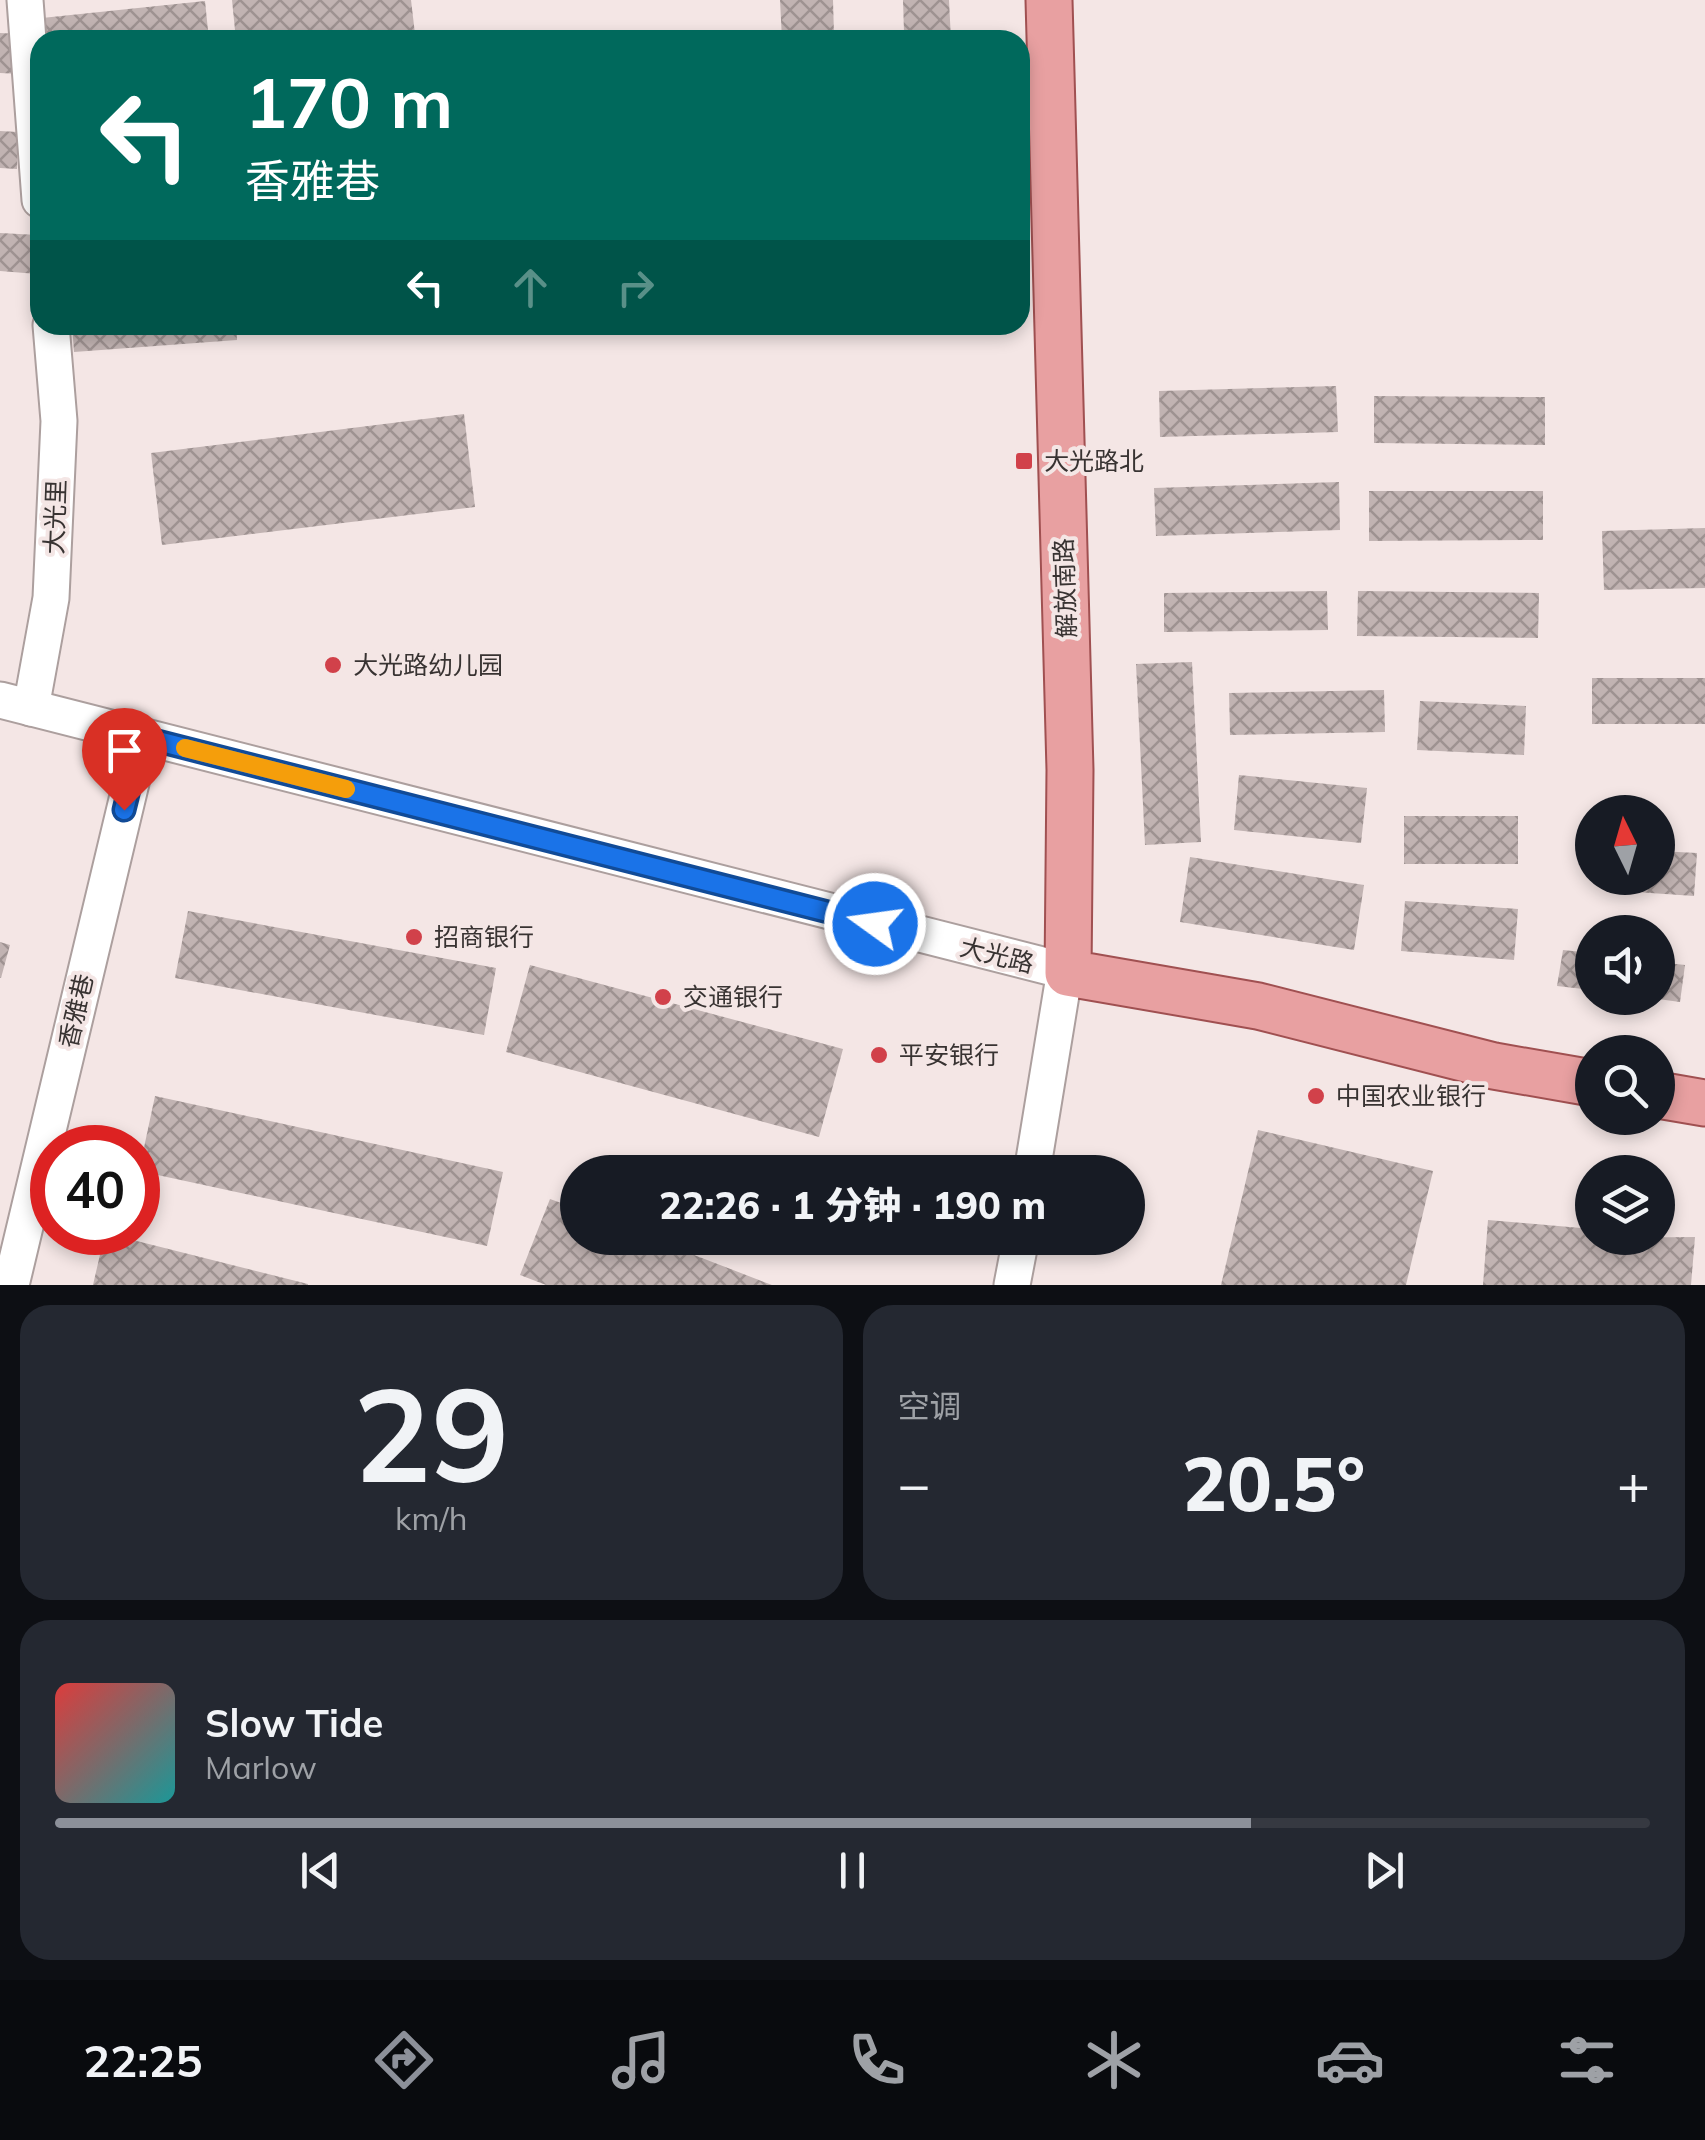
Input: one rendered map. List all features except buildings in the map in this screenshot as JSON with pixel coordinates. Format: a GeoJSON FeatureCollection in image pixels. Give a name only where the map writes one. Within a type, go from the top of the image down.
{"type":"FeatureCollection","features":[{"type":"Feature","properties":{"kind":"street"},"geometry":{"type":"LineString","coordinates":[[25,0],[30,67]]}},
{"type":"Feature","properties":{"kind":"street","name":"解放南路"},"geometry":{"type":"LineString","coordinates":[[1035,1155],[1068,974],[1070,770],[1049,0]]}},
{"type":"Feature","properties":{"kind":"street","name":"大光里"},"geometry":{"type":"LineString","coordinates":[[15,704],[51,598],[58,420],[51,335]]}},
{"type":"Feature","properties":{"kind":"street","name":"大光路"},"geometry":{"type":"LineString","coordinates":[[15,704],[1068,974],[1258,1006],[1494,1066],[1575,1080]]}},
{"type":"Feature","properties":{"kind":"street","name":"香雅巷"},"geometry":{"type":"LineString","coordinates":[[11,1285],[142,737]]}},
{"type":"Feature","properties":{"kind":"street"},"geometry":{"type":"LineString","coordinates":[[1675,1098],[1705,1103]]}},
{"type":"Feature","properties":{"kind":"street"},"geometry":{"type":"LineString","coordinates":[[1012,1285],[1017,1255]]}},
{"type":"Feature","properties":{"kind":"slow traffic"},"geometry":{"type":"LineString","coordinates":[[185,748],[346,789]]}},
{"type":"Feature","properties":{"kind":"place","name":"大光路北"},"geometry":{"type":"Point","coordinates":[1024,461]}},
{"type":"Feature","properties":{"kind":"place","name":"大光路幼儿园"},"geometry":{"type":"Point","coordinates":[333,665]}},
{"type":"Feature","properties":{"kind":"place","name":"招商银行"},"geometry":{"type":"Point","coordinates":[414,937]}},
{"type":"Feature","properties":{"kind":"place","name":"交通银行"},"geometry":{"type":"Point","coordinates":[663,997]}},
{"type":"Feature","properties":{"kind":"place","name":"平安银行"},"geometry":{"type":"Point","coordinates":[879,1055]}},
{"type":"Feature","properties":{"kind":"place","name":"中国农业银行"},"geometry":{"type":"Point","coordinates":[1316,1096]}},
{"type":"Feature","properties":{"kind":"route"},"geometry":{"type":"LineString","coordinates":[[124,810],[142,737],[875,924]]}}]}
